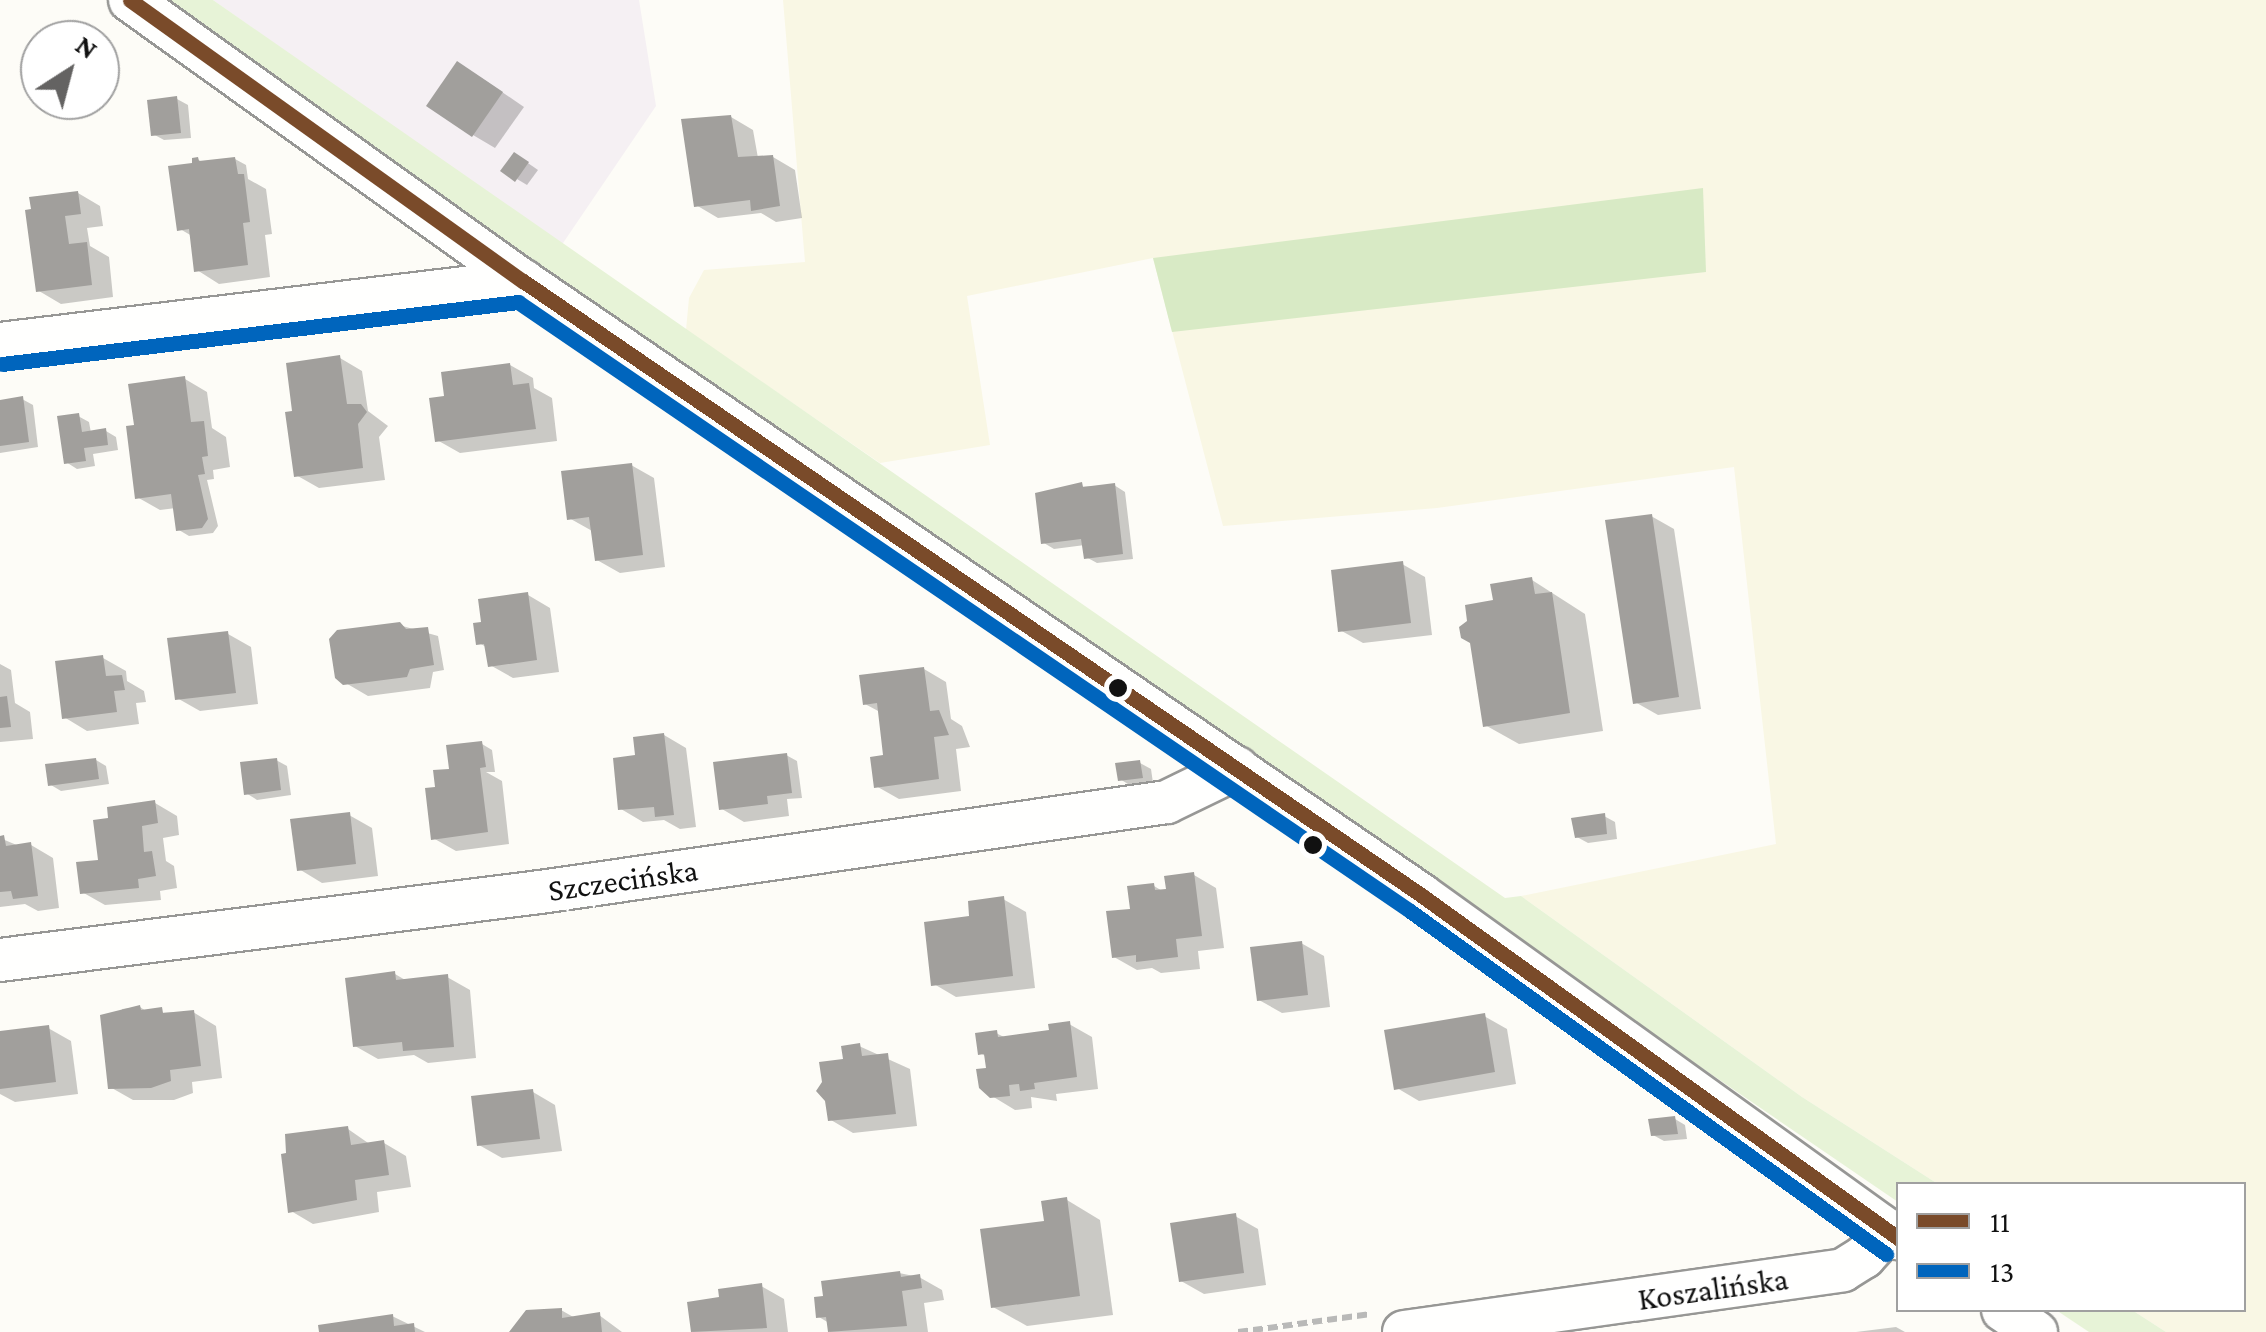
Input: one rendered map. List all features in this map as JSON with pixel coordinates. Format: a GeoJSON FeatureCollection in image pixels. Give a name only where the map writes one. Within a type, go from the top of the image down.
{"type":"FeatureCollection","features":[{"type":"Feature","properties":{"kind":"street"},"geometry":{"type":"LineString","coordinates":[[130,0],[523,281],[1238,768],[1893,1234]]}},
{"type":"Feature","properties":{"kind":"street"},"geometry":{"type":"LineString","coordinates":[[0,344],[523,281]]}},
{"type":"Feature","properties":{"kind":"street","name":"Szczecińska"},"geometry":{"type":"LineString","coordinates":[[0,960],[540,892],[1167,802],[1238,768]]}},
{"type":"Feature","properties":{"kind":"street","name":"Koszalińska"},"geometry":{"type":"LineString","coordinates":[[1389,1322],[1843,1270],[1893,1234]]}},
{"type":"Feature","properties":{"kind":"street"},"geometry":{"type":"LineString","coordinates":[[2006,1312],[2036,1332]]}},
{"type":"Feature","properties":{"kind":"path"},"geometry":{"type":"LineString","coordinates":[[1238,1332],[1389,1322]]}},
{"type":"Feature","properties":{"kind":"shaded area"},"geometry":{"type":"Polygon","coordinates":[[[213,0],[639,0],[656,106],[561,246],[213,0]]]}},
{"type":"Feature","properties":{"kind":"shaded area"},"geometry":{"type":"Polygon","coordinates":[[[783,0],[2266,0],[2266,1332],[2166,1332],[2135,1312],[2246,1312],[2246,1182],[1935,1182],[1802,1097],[1521,896],[1776,844],[1734,467],[1437,508],[1223,526],[1153,258],[967,296],[990,445],[880,463],[686,330],[689,298],[704,270],[805,262],[783,0]]]}},
{"type":"Feature","properties":{"kind":"green space"},"geometry":{"type":"Polygon","coordinates":[[[156,0],[213,0],[1505,898],[1521,896],[1802,1097],[1935,1182],[1896,1182],[1896,1201],[941,548],[156,0]]]}},
{"type":"Feature","properties":{"kind":"green space"},"geometry":{"type":"Polygon","coordinates":[[[1703,188],[1706,272],[1172,332],[1153,258],[1703,188]]]}},
{"type":"Feature","properties":{"kind":"green space"},"geometry":{"type":"Polygon","coordinates":[[[2059,1312],[2135,1312],[2166,1332],[2089,1332],[2059,1312]]]}},
{"type":"Feature","properties":{"kind":"building"},"geometry":{"type":"Polygon","coordinates":[[[457,61],[503,92],[472,137],[426,106],[457,61]]]}},
{"type":"Feature","properties":{"kind":"building"},"geometry":{"type":"Polygon","coordinates":[[[177,96],[181,133],[151,136],[147,100],[177,96]]]}},
{"type":"Feature","properties":{"kind":"building"},"geometry":{"type":"Polygon","coordinates":[[[731,115],[738,157],[773,155],[780,206],[751,211],[750,200],[694,207],[681,119],[731,115]]]}},
{"type":"Feature","properties":{"kind":"building"},"geometry":{"type":"Polygon","coordinates":[[[514,152],[529,162],[515,182],[500,171],[514,152]]]}},
{"type":"Feature","properties":{"kind":"building"},"geometry":{"type":"Polygon","coordinates":[[[198,157],[199,161],[235,157],[238,174],[244,174],[250,222],[243,223],[248,265],[194,272],[189,229],[177,231],[168,166],[192,163],[192,158],[198,157]]]}},
{"type":"Feature","properties":{"kind":"building"},"geometry":{"type":"Polygon","coordinates":[[[78,191],[81,214],[65,216],[69,244],[87,242],[92,285],[36,292],[25,210],[31,209],[29,197],[78,191]]]}},
{"type":"Feature","properties":{"kind":"building"},"geometry":{"type":"Polygon","coordinates":[[[340,355],[347,404],[361,404],[367,412],[358,424],[363,468],[294,477],[285,412],[292,411],[286,363],[340,355]]]}},
{"type":"Feature","properties":{"kind":"building"},"geometry":{"type":"Polygon","coordinates":[[[510,363],[513,385],[529,383],[536,429],[435,442],[429,398],[444,396],[441,372],[510,363]]]}},
{"type":"Feature","properties":{"kind":"building"},"geometry":{"type":"Polygon","coordinates":[[[185,376],[191,422],[204,421],[208,456],[202,457],[205,474],[198,475],[208,519],[202,528],[176,531],[171,494],[135,499],[126,426],[134,425],[128,384],[185,376]]]}},
{"type":"Feature","properties":{"kind":"building"},"geometry":{"type":"Polygon","coordinates":[[[23,396],[29,442],[0,446],[0,400],[23,396]]]}},
{"type":"Feature","properties":{"kind":"building"},"geometry":{"type":"Polygon","coordinates":[[[79,413],[82,432],[106,428],[108,445],[84,448],[86,461],[64,464],[57,416],[79,413]]]}},
{"type":"Feature","properties":{"kind":"building"},"geometry":{"type":"Polygon","coordinates":[[[632,463],[643,555],[595,561],[589,517],[567,520],[561,471],[632,463]]]}},
{"type":"Feature","properties":{"kind":"building"},"geometry":{"type":"Polygon","coordinates":[[[1082,482],[1083,487],[1115,483],[1123,554],[1084,559],[1081,539],[1041,544],[1035,493],[1082,482]]]}},
{"type":"Feature","properties":{"kind":"building"},"geometry":{"type":"Polygon","coordinates":[[[1652,514],[1679,697],[1633,704],[1605,520],[1652,514]]]}},
{"type":"Feature","properties":{"kind":"building"},"geometry":{"type":"Polygon","coordinates":[[[1403,561],[1411,623],[1338,632],[1331,570],[1403,561]]]}},
{"type":"Feature","properties":{"kind":"building"},"geometry":{"type":"Polygon","coordinates":[[[1532,577],[1535,594],[1552,592],[1570,713],[1483,727],[1470,643],[1461,638],[1459,627],[1467,621],[1465,605],[1493,600],[1490,584],[1532,577]]]}},
{"type":"Feature","properties":{"kind":"building"},"geometry":{"type":"Polygon","coordinates":[[[528,592],[537,660],[488,667],[484,644],[476,645],[473,623],[481,622],[478,599],[528,592]]]}},
{"type":"Feature","properties":{"kind":"building"},"geometry":{"type":"Polygon","coordinates":[[[400,622],[406,629],[428,627],[434,665],[410,669],[407,677],[343,685],[335,678],[329,639],[337,630],[400,622]]]}},
{"type":"Feature","properties":{"kind":"building"},"geometry":{"type":"Polygon","coordinates":[[[228,631],[236,693],[175,700],[167,638],[228,631]]]}},
{"type":"Feature","properties":{"kind":"building"},"geometry":{"type":"Polygon","coordinates":[[[103,655],[106,676],[122,675],[125,690],[114,691],[117,712],[62,719],[55,661],[103,655]]]}},
{"type":"Feature","properties":{"kind":"building"},"geometry":{"type":"Polygon","coordinates":[[[924,667],[930,711],[939,710],[949,735],[934,737],[939,779],[874,788],[870,757],[883,755],[877,703],[863,705],[859,675],[924,667]]]}},
{"type":"Feature","properties":{"kind":"building"},"geometry":{"type":"Polygon","coordinates":[[[7,696],[11,727],[0,728],[0,697],[7,696]]]}},
{"type":"Feature","properties":{"kind":"building"},"geometry":{"type":"Polygon","coordinates":[[[664,733],[674,815],[655,817],[654,807],[618,810],[613,758],[635,755],[633,737],[664,733]]]}},
{"type":"Feature","properties":{"kind":"building"},"geometry":{"type":"Polygon","coordinates":[[[482,741],[486,767],[480,768],[488,832],[431,840],[425,788],[435,787],[433,770],[449,769],[446,745],[482,741]]]}},
{"type":"Feature","properties":{"kind":"building"},"geometry":{"type":"Polygon","coordinates":[[[787,753],[792,793],[767,796],[768,804],[719,810],[713,762],[787,753]]]}},
{"type":"Feature","properties":{"kind":"building"},"geometry":{"type":"Polygon","coordinates":[[[96,758],[99,779],[48,786],[45,764],[96,758]]]}},
{"type":"Feature","properties":{"kind":"building"},"geometry":{"type":"Polygon","coordinates":[[[277,758],[281,790],[244,795],[240,762],[277,758]]]}},
{"type":"Feature","properties":{"kind":"building"},"geometry":{"type":"Polygon","coordinates":[[[1140,760],[1143,778],[1118,781],[1115,763],[1140,760]]]}},
{"type":"Feature","properties":{"kind":"building"},"geometry":{"type":"Polygon","coordinates":[[[155,800],[158,823],[142,826],[144,852],[152,851],[156,876],[138,879],[139,888],[80,894],[76,862],[98,860],[93,820],[108,818],[107,807],[155,800]]]}},
{"type":"Feature","properties":{"kind":"building"},"geometry":{"type":"Polygon","coordinates":[[[350,812],[356,864],[297,871],[290,819],[350,812]]]}},
{"type":"Feature","properties":{"kind":"building"},"geometry":{"type":"Polygon","coordinates":[[[1605,813],[1607,834],[1575,838],[1571,818],[1605,813]]]}},
{"type":"Feature","properties":{"kind":"building"},"geometry":{"type":"Polygon","coordinates":[[[4,835],[6,846],[31,842],[38,896],[13,899],[11,891],[0,892],[0,836],[4,835]]]}},
{"type":"Feature","properties":{"kind":"building"},"geometry":{"type":"Polygon","coordinates":[[[1194,872],[1202,936],[1176,939],[1178,957],[1136,962],[1136,955],[1112,958],[1106,911],[1130,909],[1127,886],[1154,883],[1155,890],[1166,889],[1164,876],[1194,872]]]}},
{"type":"Feature","properties":{"kind":"building"},"geometry":{"type":"Polygon","coordinates":[[[1004,896],[1013,976],[931,986],[924,922],[969,916],[968,901],[1004,896]]]}},
{"type":"Feature","properties":{"kind":"building"},"geometry":{"type":"Polygon","coordinates":[[[1302,941],[1308,995],[1257,1001],[1250,947],[1302,941]]]}},
{"type":"Feature","properties":{"kind":"building"},"geometry":{"type":"Polygon","coordinates":[[[395,971],[396,980],[448,974],[454,1047],[403,1051],[402,1042],[353,1047],[345,978],[395,971]]]}},
{"type":"Feature","properties":{"kind":"building"},"geometry":{"type":"Polygon","coordinates":[[[140,1005],[141,1010],[162,1007],[163,1013],[194,1010],[201,1066],[170,1070],[171,1081],[151,1088],[108,1089],[100,1015],[140,1005]]]}},
{"type":"Feature","properties":{"kind":"building"},"geometry":{"type":"Polygon","coordinates":[[[1485,1013],[1495,1072],[1394,1090],[1384,1030],[1485,1013]]]}},
{"type":"Feature","properties":{"kind":"building"},"geometry":{"type":"Polygon","coordinates":[[[1070,1021],[1077,1077],[1034,1083],[1035,1089],[1020,1091],[1019,1084],[1009,1085],[1010,1096],[990,1098],[979,1088],[976,1069],[986,1068],[984,1054],[978,1055],[975,1033],[997,1030],[998,1037],[1049,1030],[1048,1024],[1070,1021]]]}},
{"type":"Feature","properties":{"kind":"building"},"geometry":{"type":"Polygon","coordinates":[[[49,1025],[56,1082],[0,1089],[0,1031],[49,1025]]]}},
{"type":"Feature","properties":{"kind":"building"},"geometry":{"type":"Polygon","coordinates":[[[860,1043],[862,1056],[888,1053],[896,1114],[828,1121],[825,1101],[816,1091],[822,1082],[819,1062],[843,1059],[841,1046],[860,1043]]]}},
{"type":"Feature","properties":{"kind":"building"},"geometry":{"type":"Polygon","coordinates":[[[533,1089],[540,1139],[477,1146],[471,1096],[533,1089]]]}},
{"type":"Feature","properties":{"kind":"building"},"geometry":{"type":"Polygon","coordinates":[[[1675,1116],[1678,1134],[1651,1136],[1648,1119],[1675,1116]]]}},
{"type":"Feature","properties":{"kind":"building"},"geometry":{"type":"Polygon","coordinates":[[[348,1126],[351,1145],[384,1140],[389,1175],[355,1180],[357,1200],[288,1213],[281,1154],[286,1153],[285,1134],[348,1126]]]}},
{"type":"Feature","properties":{"kind":"building"},"geometry":{"type":"Polygon","coordinates":[[[1067,1197],[1080,1296],[991,1308],[980,1229],[1044,1221],[1041,1201],[1067,1197]]]}},
{"type":"Feature","properties":{"kind":"building"},"geometry":{"type":"Polygon","coordinates":[[[1236,1213],[1244,1273],[1179,1282],[1170,1223],[1236,1213]]]}},
{"type":"Feature","properties":{"kind":"building"},"geometry":{"type":"Polygon","coordinates":[[[900,1271],[901,1277],[920,1274],[922,1288],[902,1291],[907,1326],[828,1332],[826,1317],[816,1318],[814,1297],[823,1296],[821,1281],[900,1271]]]}},
{"type":"Feature","properties":{"kind":"building"},"geometry":{"type":"Polygon","coordinates":[[[762,1283],[767,1328],[691,1332],[687,1302],[719,1297],[718,1289],[762,1283]]]}},
{"type":"Feature","properties":{"kind":"building"},"geometry":{"type":"Polygon","coordinates":[[[562,1308],[562,1318],[600,1312],[602,1332],[509,1332],[526,1310],[562,1308]]]}},
{"type":"Feature","properties":{"kind":"building"},"geometry":{"type":"Polygon","coordinates":[[[393,1314],[394,1326],[414,1323],[415,1332],[319,1332],[318,1325],[393,1314]]]}},
{"type":"Feature","properties":{"kind":"transit line","name":"11"},"geometry":{"type":"LineString","coordinates":[[130,0],[523,281],[1421,895],[1896,1237]]}},
{"type":"Feature","properties":{"kind":"transit line","name":"13"},"geometry":{"type":"LineString","coordinates":[[2,364],[518,302],[1410,911],[1886,1254]]}}]}
